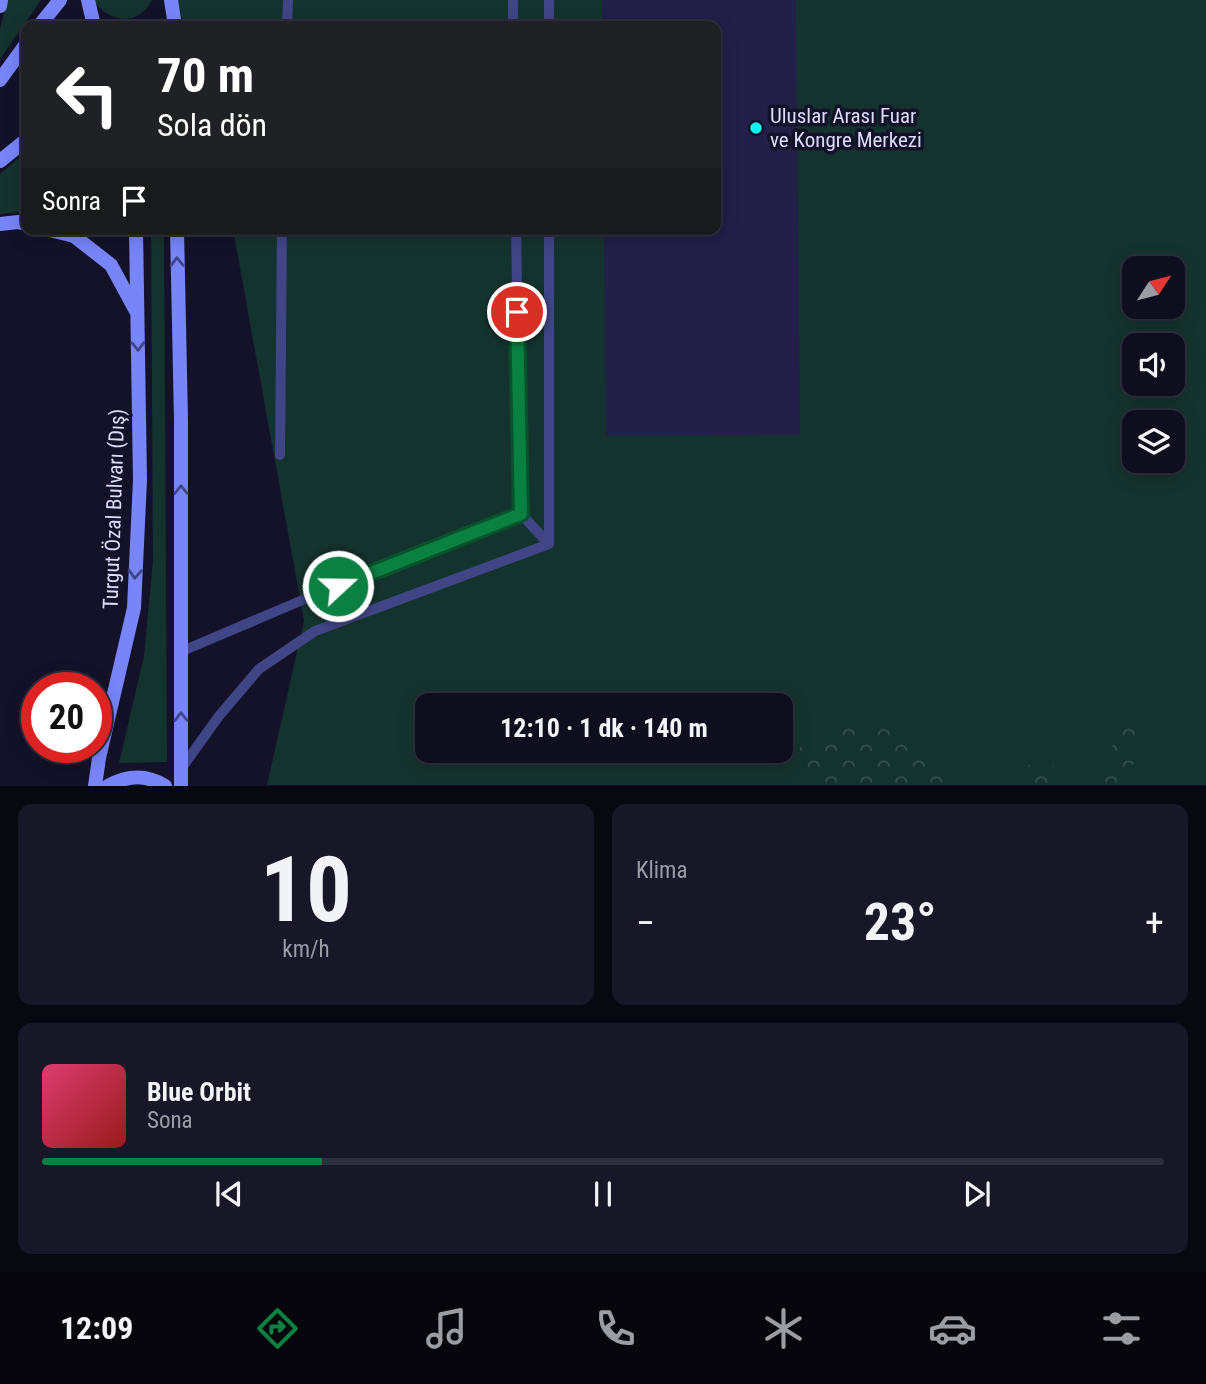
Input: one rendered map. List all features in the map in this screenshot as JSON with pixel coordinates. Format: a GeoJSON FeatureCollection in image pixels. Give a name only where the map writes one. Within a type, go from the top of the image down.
{"type":"FeatureCollection","features":[{"type":"Feature","properties":{"kind":"main road"},"geometry":{"type":"LineString","coordinates":[[0,6],[1,0]]}},
{"type":"Feature","properties":{"kind":"main road"},"geometry":{"type":"LineString","coordinates":[[43,21],[60,0]]}},
{"type":"Feature","properties":{"kind":"main road"},"geometry":{"type":"LineString","coordinates":[[88,0],[93,21]]}},
{"type":"Feature","properties":{"kind":"main road"},"geometry":{"type":"LineString","coordinates":[[172,0],[175,21]]}},
{"type":"Feature","properties":{"kind":"main road"},"geometry":{"type":"LineString","coordinates":[[0,80],[21,51]]}},
{"type":"Feature","properties":{"kind":"main road"},"geometry":{"type":"LineString","coordinates":[[0,161],[21,144]]}},
{"type":"Feature","properties":{"kind":"main road"},"geometry":{"type":"LineString","coordinates":[[0,224],[21,223]]}},
{"type":"Feature","properties":{"kind":"main road"},"geometry":{"type":"LineString","coordinates":[[70,235],[111,265],[137,314]]}},
{"type":"Feature","properties":{"kind":"main road","name":"Turgut Özal Bulvarı (Dış)"},"geometry":{"type":"LineString","coordinates":[[95,786],[134,608],[140,480],[136,235]]}},
{"type":"Feature","properties":{"kind":"main road"},"geometry":{"type":"LineString","coordinates":[[177,235],[181,420],[181,786]]}},
{"type":"Feature","properties":{"kind":"main road"},"geometry":{"type":"LineString","coordinates":[[108,786],[120,779],[138,776],[155,779],[165,786]]}},
{"type":"Feature","properties":{"kind":"lane"},"geometry":{"type":"LineString","coordinates":[[286,21],[288,0]]}},
{"type":"Feature","properties":{"kind":"lane"},"geometry":{"type":"LineString","coordinates":[[513,0],[513,21]]}},
{"type":"Feature","properties":{"kind":"lane"},"geometry":{"type":"LineString","coordinates":[[549,0],[549,21]]}},
{"type":"Feature","properties":{"kind":"lane"},"geometry":{"type":"LineString","coordinates":[[280,455],[282,235]]}},
{"type":"Feature","properties":{"kind":"lane"},"geometry":{"type":"LineString","coordinates":[[516,235],[521,514],[549,544]]}},
{"type":"Feature","properties":{"kind":"lane"},"geometry":{"type":"LineString","coordinates":[[549,235],[549,544]]}},
{"type":"Feature","properties":{"kind":"lane"},"geometry":{"type":"LineString","coordinates":[[180,652],[312,596],[521,514]]}},
{"type":"Feature","properties":{"kind":"lane"},"geometry":{"type":"LineString","coordinates":[[181,769],[219,716],[260,669],[315,631],[549,544]]}},
{"type":"Feature","properties":{"kind":"green space"},"geometry":{"type":"Polygon","coordinates":[[[7,0],[41,0],[26,21],[21,21],[21,29],[0,59],[0,29],[7,0]]]}},
{"type":"Feature","properties":{"kind":"green space"},"geometry":{"type":"Polygon","coordinates":[[[93,0],[152,0],[139,15],[123,19],[107,13],[93,0]]]}},
{"type":"Feature","properties":{"kind":"green space"},"geometry":{"type":"Polygon","coordinates":[[[177,0],[1206,0],[1206,785],[267,785],[304,621],[234,235],[721,235],[721,21],[183,21],[177,0]]]}},
{"type":"Feature","properties":{"kind":"green space"},"geometry":{"type":"Polygon","coordinates":[[[21,156],[21,213],[0,214],[0,174],[21,156]]]}},
{"type":"Feature","properties":{"kind":"green space"},"geometry":{"type":"Polygon","coordinates":[[[151,235],[164,235],[167,762],[119,763],[144,656],[153,560],[151,235]]]}},
{"type":"Feature","properties":{"kind":"green space"},"geometry":{"type":"Polygon","coordinates":[[[1128,717],[1141,741],[1126,785],[1102,785],[1102,766],[1128,717]]]}},
{"type":"Feature","properties":{"kind":"green space"},"geometry":{"type":"Polygon","coordinates":[[[836,726],[866,729],[907,728],[953,785],[822,785],[793,758],[793,752],[836,726]]]}},
{"type":"Feature","properties":{"kind":"green space"},"geometry":{"type":"Polygon","coordinates":[[[1053,757],[1054,785],[1018,785],[1029,765],[1053,757]]]}},
{"type":"Feature","properties":{"kind":"building","name":"Uluslar Arası Fuar ve Kongre Merkezi"},"geometry":{"type":"Polygon","coordinates":[[[602,0],[796,0],[800,435],[606,436],[604,235],[721,235],[721,21],[602,21],[602,0]]]}},
{"type":"Feature","properties":{"kind":"place","name":"Uluslar Arası Fuar ve Kongre Merkezi"},"geometry":{"type":"Point","coordinates":[756,128]}},
{"type":"Feature","properties":{"kind":"route"},"geometry":{"type":"LineString","coordinates":[[338,586],[521,514],[517,312]]}}]}
